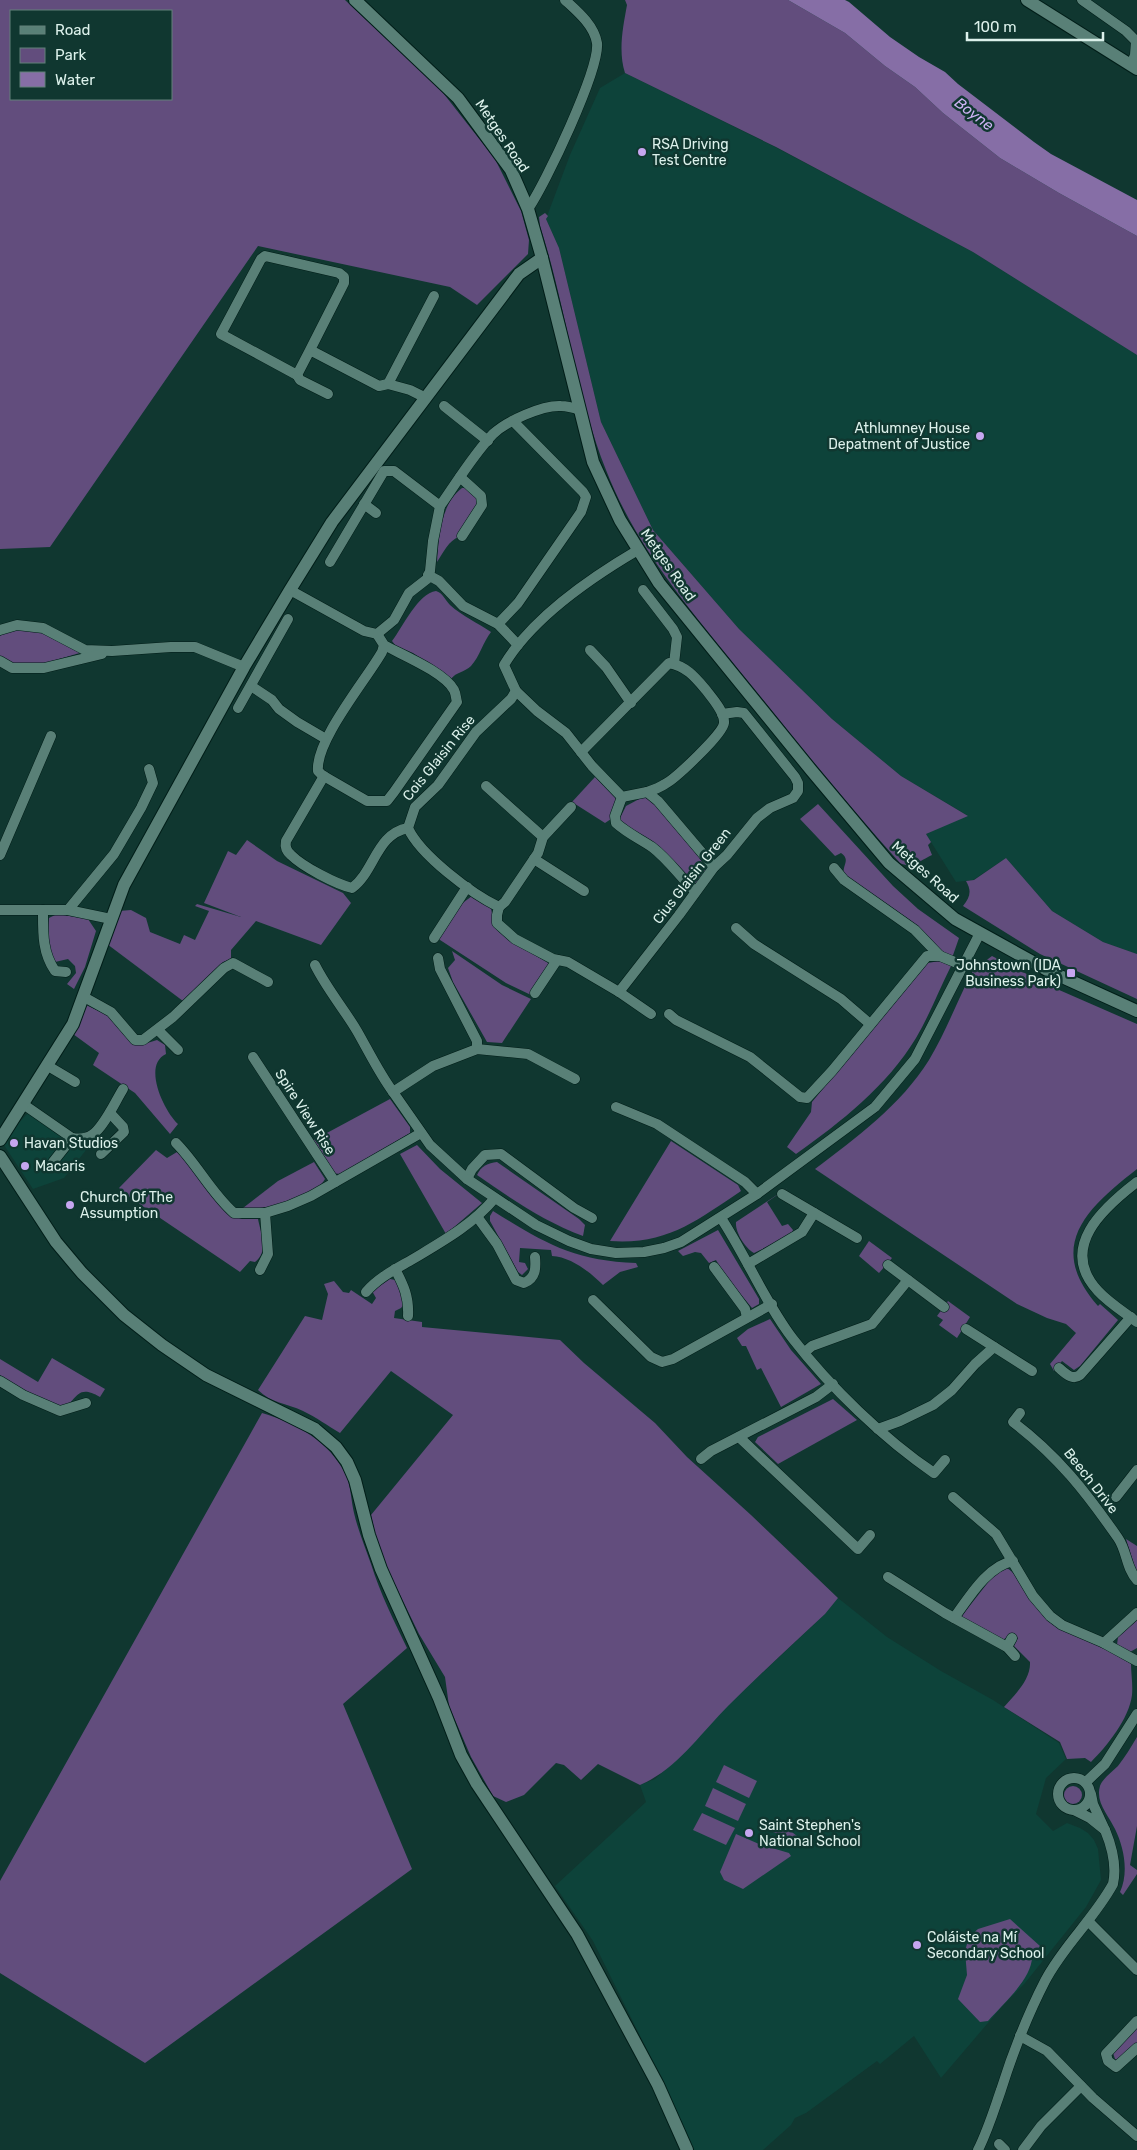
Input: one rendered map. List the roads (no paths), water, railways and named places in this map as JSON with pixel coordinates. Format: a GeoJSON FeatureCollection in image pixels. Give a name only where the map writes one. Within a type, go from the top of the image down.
{"type":"FeatureCollection","features":[{"type":"Feature","properties":{"kind":"street","name":"Metges Road"},"geometry":{"type":"LineString","coordinates":[[355,0],[458,98],[511,170],[528,209],[542,258],[593,462],[620,520],[659,583],[811,770],[889,862],[955,919],[1049,971],[1137,1011]]}},
{"type":"Feature","properties":{"kind":"street"},"geometry":{"type":"LineString","coordinates":[[528,209],[539,193],[576,111],[596,59],[596,42],[590,27],[565,0]]}},
{"type":"Feature","properties":{"kind":"street"},"geometry":{"type":"LineString","coordinates":[[1027,0],[1134,67],[1137,42],[1126,31],[1082,0]]}},
{"type":"Feature","properties":{"kind":"street"},"geometry":{"type":"LineString","coordinates":[[297,375],[344,283],[344,277],[339,273],[265,256],[261,259],[221,334],[328,394]]}},
{"type":"Feature","properties":{"kind":"street"},"geometry":{"type":"LineString","coordinates":[[0,1140],[73,1024],[124,885],[244,667],[290,590],[332,522],[519,274],[542,258]]}},
{"type":"Feature","properties":{"kind":"street"},"geometry":{"type":"LineString","coordinates":[[388,384],[434,296]]}},
{"type":"Feature","properties":{"kind":"street"},"geometry":{"type":"LineString","coordinates":[[310,350],[379,386],[388,384],[410,390],[426,398]]}},
{"type":"Feature","properties":{"kind":"street"},"geometry":{"type":"LineString","coordinates":[[444,406],[488,441]]}},
{"type":"Feature","properties":{"kind":"street"},"geometry":{"type":"LineString","coordinates":[[377,634],[394,620],[409,593],[427,579],[440,506],[495,432],[513,421],[540,409],[560,406],[580,410]]}},
{"type":"Feature","properties":{"kind":"street"},"geometry":{"type":"LineString","coordinates":[[498,624],[523,596],[581,512],[586,497],[513,421]]}},
{"type":"Feature","properties":{"kind":"street"},"geometry":{"type":"LineString","coordinates":[[330,562],[384,471],[394,471],[440,506]]}},
{"type":"Feature","properties":{"kind":"street"},"geometry":{"type":"LineString","coordinates":[[460,478],[481,496],[482,505],[462,536]]}},
{"type":"Feature","properties":{"kind":"street"},"geometry":{"type":"LineString","coordinates":[[364,504],[376,513]]}},
{"type":"Feature","properties":{"kind":"street"},"geometry":{"type":"LineString","coordinates":[[622,797],[566,733],[544,718],[516,691],[504,665],[518,645],[543,620],[593,578],[638,550]]}},
{"type":"Feature","properties":{"kind":"street"},"geometry":{"type":"LineString","coordinates":[[428,575],[438,581],[463,606],[498,624],[518,645]]}},
{"type":"Feature","properties":{"kind":"street"},"geometry":{"type":"LineString","coordinates":[[290,590],[364,631],[377,634],[384,645],[411,658],[446,681],[455,691],[457,702],[386,802],[367,801],[324,776],[318,771],[317,762],[326,739],[377,661],[384,645]]}},
{"type":"Feature","properties":{"kind":"street"},"geometry":{"type":"LineString","coordinates":[[642,590],[673,629],[677,637],[674,664]]}},
{"type":"Feature","properties":{"kind":"street"},"geometry":{"type":"LineString","coordinates":[[238,708],[288,620]]}},
{"type":"Feature","properties":{"kind":"street"},"geometry":{"type":"LineString","coordinates":[[0,630],[17,626],[43,628],[85,650],[112,651],[195,647],[244,667]]}},
{"type":"Feature","properties":{"kind":"street"},"geometry":{"type":"LineString","coordinates":[[590,650],[606,667],[631,703]]}},
{"type":"Feature","properties":{"kind":"street"},"geometry":{"type":"LineString","coordinates":[[0,661],[12,668],[44,668],[112,651]]}},
{"type":"Feature","properties":{"kind":"street"},"geometry":{"type":"LineString","coordinates":[[581,752],[669,663],[680,665],[696,678],[722,714],[724,723],[721,730],[709,745],[666,784],[647,792],[622,797]]}},
{"type":"Feature","properties":{"kind":"street"},"geometry":{"type":"LineString","coordinates":[[251,686],[268,696],[280,709],[297,722],[326,739]]}},
{"type":"Feature","properties":{"kind":"street","name":"Cois Glaisin Rise"},"geometry":{"type":"LineString","coordinates":[[408,828],[415,807],[438,785],[476,732],[511,699],[516,691]]}},
{"type":"Feature","properties":{"kind":"street","name":"Cius Glaisin Green"},"geometry":{"type":"LineString","coordinates":[[619,992],[680,915],[714,867],[727,855],[756,818],[770,808],[793,798],[798,791],[798,783],[795,777],[744,713],[722,714]]}},
{"type":"Feature","properties":{"kind":"street"},"geometry":{"type":"LineString","coordinates":[[0,855],[51,736]]}},
{"type":"Feature","properties":{"kind":"street"},"geometry":{"type":"LineString","coordinates":[[68,910],[114,854],[141,808],[152,783],[149,769]]}},
{"type":"Feature","properties":{"kind":"street"},"geometry":{"type":"LineString","coordinates":[[324,776],[286,841],[285,847],[291,856],[338,884],[352,888],[359,883],[382,844],[392,834],[408,828],[412,839],[442,867],[467,887],[499,907]]}},
{"type":"Feature","properties":{"kind":"street"},"geometry":{"type":"LineString","coordinates":[[486,786],[543,837]]}},
{"type":"Feature","properties":{"kind":"street"},"geometry":{"type":"LineString","coordinates":[[647,792],[658,801],[714,867]]}},
{"type":"Feature","properties":{"kind":"street"},"geometry":{"type":"LineString","coordinates":[[622,797],[615,816],[616,823],[625,832],[651,847],[672,865],[695,892]]}},
{"type":"Feature","properties":{"kind":"street"},"geometry":{"type":"LineString","coordinates":[[570,806],[543,837],[534,859],[505,902],[499,907],[496,915],[497,923],[505,932],[534,950],[557,960],[568,962],[619,992],[650,1014]]}},
{"type":"Feature","properties":{"kind":"street"},"geometry":{"type":"LineString","coordinates":[[534,859],[584,891]]}},
{"type":"Feature","properties":{"kind":"street"},"geometry":{"type":"LineString","coordinates":[[834,868],[844,880],[915,930],[940,956]]}},
{"type":"Feature","properties":{"kind":"street"},"geometry":{"type":"LineString","coordinates":[[434,938],[467,887]]}},
{"type":"Feature","properties":{"kind":"street"},"geometry":{"type":"LineString","coordinates":[[0,910],[68,910],[111,919]]}},
{"type":"Feature","properties":{"kind":"street"},"geometry":{"type":"LineString","coordinates":[[43,910],[43,938],[48,961],[55,970],[66,972]]}},
{"type":"Feature","properties":{"kind":"street"},"geometry":{"type":"LineString","coordinates":[[736,928],[754,944],[841,1000],[870,1024]]}},
{"type":"Feature","properties":{"kind":"street"},"geometry":{"type":"LineString","coordinates":[[315,966],[324,983],[357,1031],[381,1075],[421,1133],[467,1179],[536,1224],[569,1241],[591,1249],[616,1253],[644,1252],[672,1246],[721,1218],[757,1194],[875,1107],[915,1059],[980,933]]}},
{"type":"Feature","properties":{"kind":"street"},"geometry":{"type":"LineString","coordinates":[[669,1014],[676,1020],[750,1057],[800,1097],[807,1098],[832,1071],[927,956],[940,956],[962,965]]}},
{"type":"Feature","properties":{"kind":"street"},"geometry":{"type":"LineString","coordinates":[[438,958],[440,969],[477,1042],[478,1049]]}},
{"type":"Feature","properties":{"kind":"street"},"geometry":{"type":"LineString","coordinates":[[535,993],[557,960]]}},
{"type":"Feature","properties":{"kind":"street"},"geometry":{"type":"LineString","coordinates":[[84,997],[111,1012],[135,1040],[143,1040],[158,1030],[224,968],[234,963],[268,982]]}},
{"type":"Feature","properties":{"kind":"street"},"geometry":{"type":"LineString","coordinates":[[158,1030],[178,1050]]}},
{"type":"Feature","properties":{"kind":"street"},"geometry":{"type":"LineString","coordinates":[[393,1092],[433,1066],[478,1049],[528,1054],[575,1079]]}},
{"type":"Feature","properties":{"kind":"street","name":"Spire View Rise"},"geometry":{"type":"LineString","coordinates":[[253,1057],[335,1182]]}},
{"type":"Feature","properties":{"kind":"street"},"geometry":{"type":"LineString","coordinates":[[48,1066],[75,1082]]}},
{"type":"Feature","properties":{"kind":"street"},"geometry":{"type":"LineString","coordinates":[[23,1104],[72,1138],[80,1139],[92,1135],[110,1113],[123,1089]]}},
{"type":"Feature","properties":{"kind":"street"},"geometry":{"type":"LineString","coordinates":[[616,1107],[657,1124],[746,1182],[757,1194]]}},
{"type":"Feature","properties":{"kind":"street"},"geometry":{"type":"LineString","coordinates":[[101,1154],[124,1132],[123,1127],[110,1113]]}},
{"type":"Feature","properties":{"kind":"street"},"geometry":{"type":"LineString","coordinates":[[176,1143],[194,1163],[225,1205],[234,1213],[265,1213],[311,1196],[421,1133]]}},
{"type":"Feature","properties":{"kind":"street"},"geometry":{"type":"LineString","coordinates":[[53,1162],[72,1138]]}},
{"type":"Feature","properties":{"kind":"street"},"geometry":{"type":"LineString","coordinates":[[467,1179],[472,1169],[485,1155],[501,1154],[574,1208],[592,1218]]}},
{"type":"Feature","properties":{"kind":"street"},"geometry":{"type":"LineString","coordinates":[[0,1156],[56,1242],[82,1273],[124,1315],[162,1345],[206,1375],[315,1429],[336,1447],[347,1462],[355,1480],[369,1535],[381,1570],[439,1698],[461,1755],[477,1784],[577,1934],[658,2085],[687,2150]]}},
{"type":"Feature","properties":{"kind":"street"},"geometry":{"type":"LineString","coordinates":[[1059,1368],[1070,1376],[1077,1377],[1134,1320],[1097,1290],[1086,1273],[1082,1254],[1087,1235],[1099,1216],[1137,1182]]}},
{"type":"Feature","properties":{"kind":"street"},"geometry":{"type":"LineString","coordinates":[[782,1194],[857,1238]]}},
{"type":"Feature","properties":{"kind":"street"},"geometry":{"type":"LineString","coordinates":[[366,1292],[375,1281],[478,1218],[494,1198]]}},
{"type":"Feature","properties":{"kind":"street"},"geometry":{"type":"LineString","coordinates":[[260,1270],[268,1254],[265,1213]]}},
{"type":"Feature","properties":{"kind":"street"},"geometry":{"type":"LineString","coordinates":[[748,1264],[802,1232],[814,1213]]}},
{"type":"Feature","properties":{"kind":"street"},"geometry":{"type":"LineString","coordinates":[[478,1218],[496,1243],[516,1280],[524,1282],[531,1278],[535,1273],[535,1257]]}},
{"type":"Feature","properties":{"kind":"street"},"geometry":{"type":"LineString","coordinates":[[721,1218],[793,1339],[833,1384],[878,1428],[934,1473],[945,1460]]}},
{"type":"Feature","properties":{"kind":"street"},"geometry":{"type":"LineString","coordinates":[[888,1266],[944,1306]]}},
{"type":"Feature","properties":{"kind":"street"},"geometry":{"type":"LineString","coordinates":[[714,1267],[745,1309],[747,1317]]}},
{"type":"Feature","properties":{"kind":"street"},"geometry":{"type":"LineString","coordinates":[[395,1269],[406,1291],[409,1302],[408,1316]]}},
{"type":"Feature","properties":{"kind":"street"},"geometry":{"type":"LineString","coordinates":[[805,1352],[812,1346],[872,1324],[908,1280]]}},
{"type":"Feature","properties":{"kind":"street"},"geometry":{"type":"LineString","coordinates":[[593,1300],[651,1357],[662,1362],[673,1359],[772,1304]]}},
{"type":"Feature","properties":{"kind":"street"},"geometry":{"type":"LineString","coordinates":[[966,1329],[1032,1371]]}},
{"type":"Feature","properties":{"kind":"street"},"geometry":{"type":"LineString","coordinates":[[878,1428],[900,1421],[933,1406],[952,1390],[975,1364],[994,1347]]}},
{"type":"Feature","properties":{"kind":"street"},"geometry":{"type":"LineString","coordinates":[[0,1381],[23,1395],[60,1410],[86,1403]]}},
{"type":"Feature","properties":{"kind":"street"},"geometry":{"type":"LineString","coordinates":[[701,1459],[711,1451],[816,1397],[833,1384]]}},
{"type":"Feature","properties":{"kind":"street","name":"Beech Drive"},"geometry":{"type":"LineString","coordinates":[[1020,1413],[1013,1422],[1045,1447],[1072,1476],[1119,1540],[1128,1564],[1137,1580]]}},
{"type":"Feature","properties":{"kind":"street"},"geometry":{"type":"LineString","coordinates":[[739,1437],[858,1549],[870,1535]]}},
{"type":"Feature","properties":{"kind":"street"},"geometry":{"type":"LineString","coordinates":[[1116,1497],[1137,1470]]}},
{"type":"Feature","properties":{"kind":"street"},"geometry":{"type":"LineString","coordinates":[[954,1497],[996,1534],[1033,1596],[1050,1616],[1062,1625],[1104,1642],[1137,1661]]}},
{"type":"Feature","properties":{"kind":"street"},"geometry":{"type":"LineString","coordinates":[[954,1618],[991,1573],[1000,1566],[1012,1561]]}},
{"type":"Feature","properties":{"kind":"street"},"geometry":{"type":"LineString","coordinates":[[888,1576],[954,1618],[1009,1643],[1015,1656]]}},
{"type":"Feature","properties":{"kind":"street"},"geometry":{"type":"LineString","coordinates":[[1104,1642],[1137,1614]]}},
{"type":"Feature","properties":{"kind":"street"},"geometry":{"type":"LineString","coordinates":[[1086,1782],[1105,1764],[1137,1714]]}},
{"type":"Feature","properties":{"kind":"street"},"geometry":{"type":"LineString","coordinates":[[978,2150],[988,2129],[1020,2036],[1050,1972],[1089,1922],[1110,1890],[1114,1878],[1113,1856],[1105,1830],[1093,1804],[1086,1782],[1081,1779],[1070,1778],[1061,1783],[1058,1788],[1060,1803],[1067,1809],[1074,1810],[1090,1818],[1105,1830]]}},
{"type":"Feature","properties":{"kind":"street"},"geometry":{"type":"LineString","coordinates":[[1074,1810],[1084,1807],[1088,1803],[1090,1793]]}},
{"type":"Feature","properties":{"kind":"street"},"geometry":{"type":"LineString","coordinates":[[1089,1922],[1137,1970]]}},
{"type":"Feature","properties":{"kind":"street"},"geometry":{"type":"LineString","coordinates":[[1137,2021],[1106,2054],[1108,2061],[1116,2067],[1137,2048]]}},
{"type":"Feature","properties":{"kind":"street"},"geometry":{"type":"LineString","coordinates":[[1020,2036],[1047,2051],[1081,2086],[1137,2136]]}},
{"type":"Feature","properties":{"kind":"street"},"geometry":{"type":"LineString","coordinates":[[1023,2150],[1041,2126],[1081,2086]]}},
{"type":"Feature","properties":{"kind":"water","name":"Boyne"},"geometry":{"type":"Polygon","coordinates":[[[788,0],[845,0],[849,2],[890,37],[945,72],[958,84],[1051,154],[1137,200],[1137,236],[1000,158],[943,113],[915,87],[885,66],[845,33],[788,0]]]}},
{"type":"Feature","properties":{"kind":"place","name":"RSA Driving Test Centre"},"geometry":{"type":"Point","coordinates":[642,152]}},
{"type":"Feature","properties":{"kind":"place","name":"Athlumney House Depatment of Justice"},"geometry":{"type":"Point","coordinates":[980,436]}},
{"type":"Feature","properties":{"kind":"place","name":"Johnstown (IDA Business Park)"},"geometry":{"type":"Point","coordinates":[1071,973]}},
{"type":"Feature","properties":{"kind":"place","name":"Havan Studios"},"geometry":{"type":"Point","coordinates":[14,1143]}},
{"type":"Feature","properties":{"kind":"place","name":"Macaris"},"geometry":{"type":"Point","coordinates":[25,1166]}},
{"type":"Feature","properties":{"kind":"place","name":"Church Of The Assumption"},"geometry":{"type":"Point","coordinates":[70,1205]}},
{"type":"Feature","properties":{"kind":"place","name":"Saint Stephen's National School"},"geometry":{"type":"Point","coordinates":[749,1833]}},
{"type":"Feature","properties":{"kind":"place","name":"Coláiste na Mí Secondary School"},"geometry":{"type":"Point","coordinates":[917,1945]}}]}
